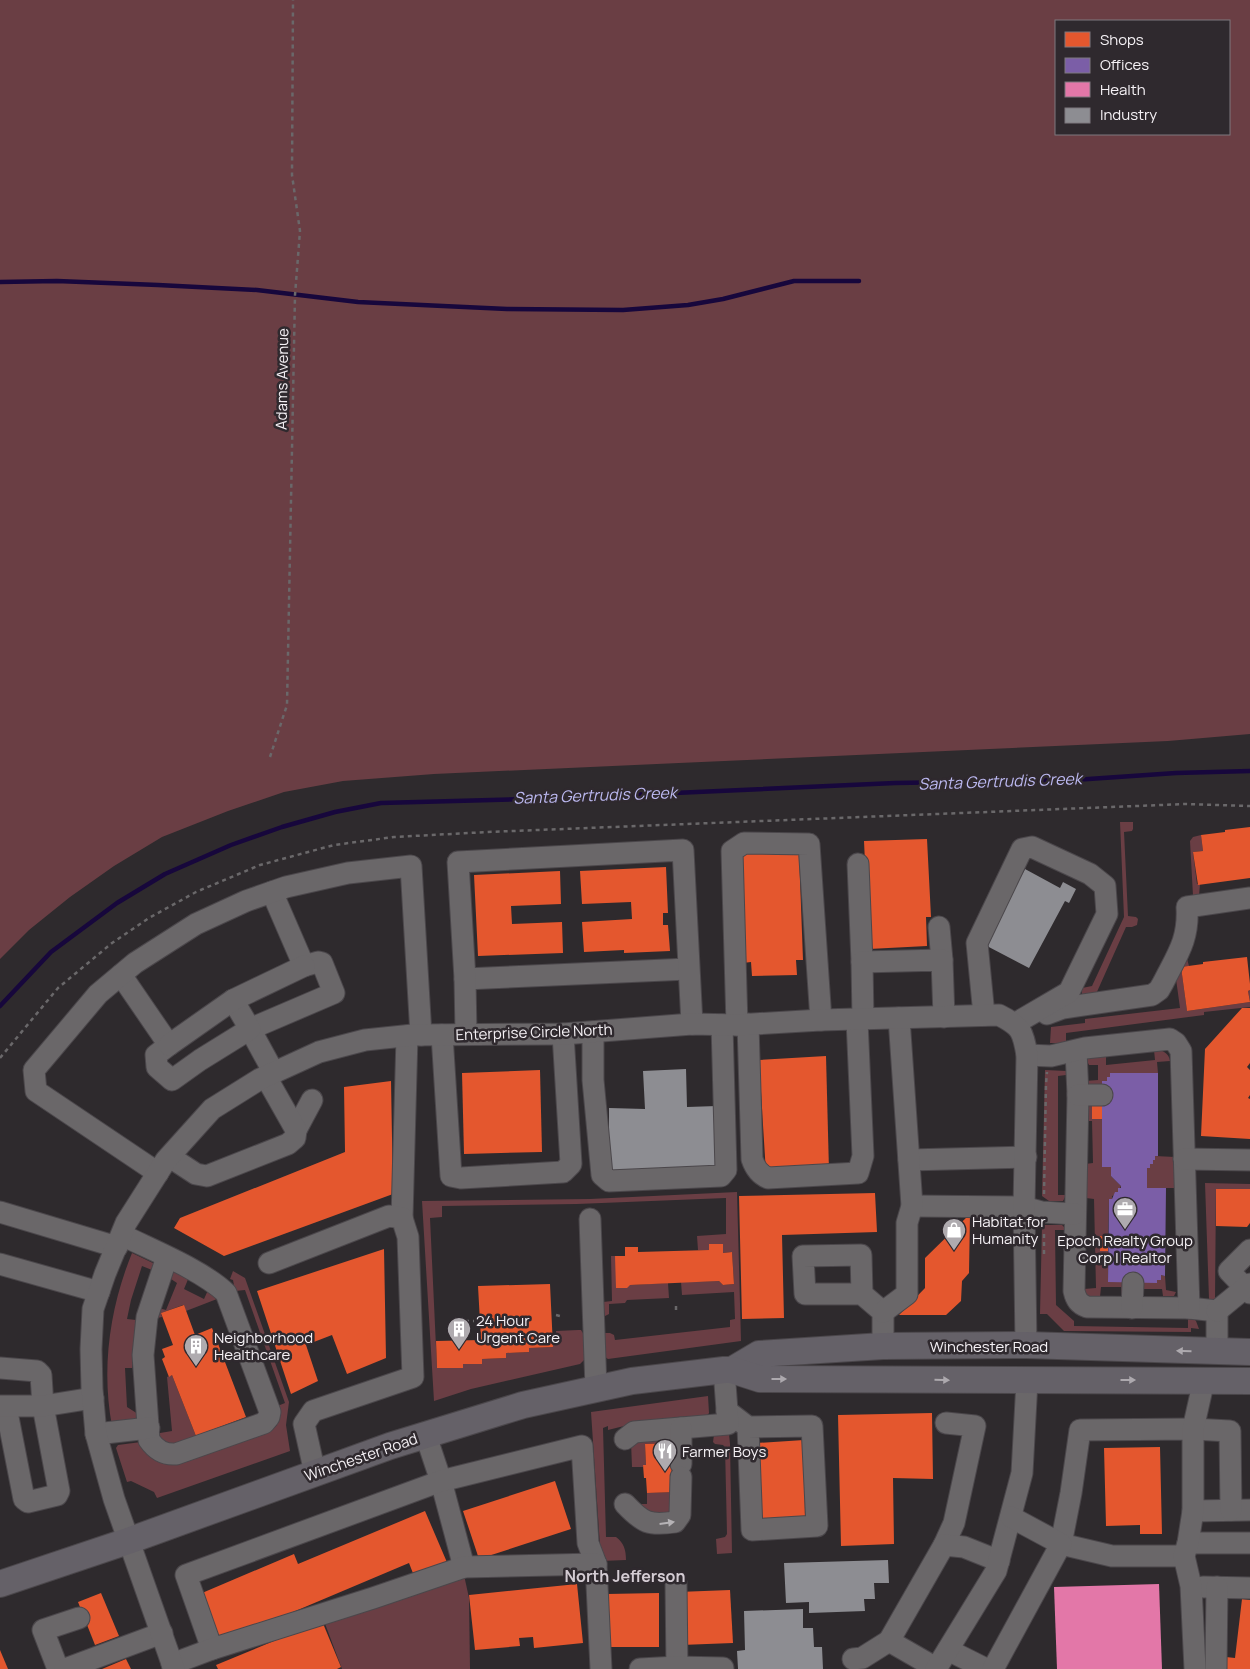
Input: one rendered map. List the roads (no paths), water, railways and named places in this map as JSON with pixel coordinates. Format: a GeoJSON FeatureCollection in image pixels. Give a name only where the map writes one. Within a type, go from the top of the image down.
{"type":"FeatureCollection","features":[{"type":"Feature","properties":{"kind":"main road","name":"Winchester Road"},"geometry":{"type":"LineString","coordinates":[[0,1584],[390,1446],[523,1405],[632,1381],[728,1370],[759,1354],[883,1346],[1026,1345],[1250,1352]]}},
{"type":"Feature","properties":{"kind":"main road","name":"Winchester Road"},"geometry":{"type":"LineString","coordinates":[[728,1370],[760,1379],[1250,1381]]}},
{"type":"Feature","properties":{"kind":"street"},"geometry":{"type":"LineString","coordinates":[[592,1032],[602,1176],[609,1182],[721,1176],[726,1170],[736,1024],[732,852],[744,843],[809,844],[821,1020]]}},
{"type":"Feature","properties":{"kind":"street"},"geometry":{"type":"LineString","coordinates":[[984,1015],[977,943],[1022,849],[1032,847],[1090,874],[1105,886],[1106,914],[1069,992],[1016,1023]]}},
{"type":"Feature","properties":{"kind":"street"},"geometry":{"type":"LineString","coordinates":[[466,1034],[465,979],[458,862],[683,850],[692,1024]]}},
{"type":"Feature","properties":{"kind":"street"},"geometry":{"type":"LineString","coordinates":[[736,1024],[752,1158],[755,1167],[761,1175],[768,1178],[858,1173],[863,1156],[860,1020],[862,962],[858,864]]}},
{"type":"Feature","properties":{"kind":"street"},"geometry":{"type":"LineString","coordinates":[[312,1100],[296,1130],[295,1138],[288,1144],[207,1176],[164,1165],[36,1091],[34,1070],[98,994],[135,963],[196,924],[246,901],[272,892],[348,873],[411,866],[414,1036],[402,1218],[408,1237],[413,1377],[313,1411],[304,1424],[315,1473]]}},
{"type":"Feature","properties":{"kind":"street"},"geometry":{"type":"LineString","coordinates":[[272,892],[304,966]]}},
{"type":"Feature","properties":{"kind":"street"},"geometry":{"type":"LineString","coordinates":[[1016,1023],[1063,1008],[1152,995],[1163,984],[1185,939],[1187,907],[1250,898]]}},
{"type":"Feature","properties":{"kind":"street"},"geometry":{"type":"LineString","coordinates":[[939,927],[944,1017]]}},
{"type":"Feature","properties":{"kind":"street"},"geometry":{"type":"LineString","coordinates":[[862,962],[942,960]]}},
{"type":"Feature","properties":{"kind":"street"},"geometry":{"type":"LineString","coordinates":[[318,962],[322,963],[334,993],[250,1029],[172,1080],[157,1067],[156,1055],[233,1000],[304,966],[318,962]]}},
{"type":"Feature","properties":{"kind":"street"},"geometry":{"type":"LineString","coordinates":[[465,979],[688,969]]}},
{"type":"Feature","properties":{"kind":"street"},"geometry":{"type":"LineString","coordinates":[[121,975],[169,1045]]}},
{"type":"Feature","properties":{"kind":"street"},"geometry":{"type":"LineString","coordinates":[[233,1000],[250,1029],[296,1130]]}},
{"type":"Feature","properties":{"kind":"street","name":"Enterprise Circle North"},"geometry":{"type":"LineString","coordinates":[[174,1667],[114,1499],[96,1434],[91,1349],[93,1309],[126,1223],[164,1165],[212,1110],[270,1075],[319,1052],[365,1040],[466,1034],[563,1034],[692,1024],[984,1015],[999,1015],[1016,1023]]}},
{"type":"Feature","properties":{"kind":"street"},"geometry":{"type":"LineString","coordinates":[[883,1312],[907,1294],[907,1223],[912,1206],[900,1018]]}},
{"type":"Feature","properties":{"kind":"street"},"geometry":{"type":"LineString","coordinates":[[1016,1023],[1024,1036],[1027,1055],[1026,1157],[1034,1209],[1026,1345]]}},
{"type":"Feature","properties":{"kind":"street"},"geometry":{"type":"LineString","coordinates":[[442,1035],[451,1176],[461,1178],[563,1172],[571,1164],[563,1034]]}},
{"type":"Feature","properties":{"kind":"street"},"geometry":{"type":"LineString","coordinates":[[1027,1055],[1051,1056],[1085,1048],[1170,1039],[1176,1043],[1181,1051],[1189,1308]]}},
{"type":"Feature","properties":{"kind":"street"},"geometry":{"type":"LineString","coordinates":[[1076,1051],[1078,1095],[1075,1299],[1087,1307],[1217,1310],[1248,1288],[1229,1271],[1250,1250]]}},
{"type":"Feature","properties":{"kind":"street"},"geometry":{"type":"LineString","coordinates":[[1078,1095],[1102,1095]]}},
{"type":"Feature","properties":{"kind":"street"},"geometry":{"type":"LineString","coordinates":[[909,1160],[1026,1157]]}},
{"type":"Feature","properties":{"kind":"street"},"geometry":{"type":"LineString","coordinates":[[1184,1159],[1250,1160]]}},
{"type":"Feature","properties":{"kind":"street"},"geometry":{"type":"LineString","coordinates":[[912,1206],[1034,1209],[1075,1214]]}},
{"type":"Feature","properties":{"kind":"street"},"geometry":{"type":"LineString","coordinates":[[0,1212],[119,1241],[167,1257],[198,1273],[219,1286],[226,1293],[270,1412],[269,1417],[264,1423],[170,1455],[158,1450],[150,1440],[143,1355],[147,1317],[167,1257]]}},
{"type":"Feature","properties":{"kind":"street"},"geometry":{"type":"LineString","coordinates":[[269,1263],[389,1216],[402,1218]]}},
{"type":"Feature","properties":{"kind":"street"},"geometry":{"type":"LineString","coordinates":[[590,1219],[596,1388]]}},
{"type":"Feature","properties":{"kind":"street"},"geometry":{"type":"LineString","coordinates":[[0,1264],[99,1292]]}},
{"type":"Feature","properties":{"kind":"street"},"geometry":{"type":"LineString","coordinates":[[1132,1308],[1133,1283]]}},
{"type":"Feature","properties":{"kind":"street"},"geometry":{"type":"LineString","coordinates":[[862,1294],[883,1312],[883,1346]]}},
{"type":"Feature","properties":{"kind":"street"},"geometry":{"type":"LineString","coordinates":[[1217,1310],[1217,1352]]}},
{"type":"Feature","properties":{"kind":"street"},"geometry":{"type":"LineString","coordinates":[[0,1368],[37,1371],[41,1375],[43,1406],[59,1491],[57,1495],[28,1502],[24,1499],[3,1407],[43,1406],[93,1398]]}},
{"type":"Feature","properties":{"kind":"street"},"geometry":{"type":"LineString","coordinates":[[625,1439],[634,1432],[728,1424],[728,1370]]}},
{"type":"Feature","properties":{"kind":"street"},"geometry":{"type":"LineString","coordinates":[[1195,1669],[1191,1586],[1186,1550],[1193,1511],[1193,1430],[1204,1380]]}},
{"type":"Feature","properties":{"kind":"street"},"geometry":{"type":"LineString","coordinates":[[889,1641],[936,1668],[996,1572],[1022,1472],[1027,1381]]}},
{"type":"Feature","properties":{"kind":"street"},"geometry":{"type":"LineString","coordinates":[[727,1411],[748,1427],[812,1426],[817,1526],[752,1530],[748,1427]]}},
{"type":"Feature","properties":{"kind":"street"},"geometry":{"type":"LineString","coordinates":[[853,1659],[862,1658],[889,1641],[944,1545],[954,1523],[975,1426],[946,1423]]}},
{"type":"Feature","properties":{"kind":"street"},"geometry":{"type":"LineString","coordinates":[[96,1434],[149,1428]]}},
{"type":"Feature","properties":{"kind":"street"},"geometry":{"type":"LineString","coordinates":[[626,1504],[638,1517],[648,1524],[675,1522],[680,1515],[681,1428]]}},
{"type":"Feature","properties":{"kind":"street"},"geometry":{"type":"LineString","coordinates":[[993,1669],[1061,1544],[1080,1430],[1230,1431],[1240,1510],[1193,1511]]}},
{"type":"Feature","properties":{"kind":"street"},"geometry":{"type":"LineString","coordinates":[[426,1436],[441,1482],[464,1567]]}},
{"type":"Feature","properties":{"kind":"street"},"geometry":{"type":"LineString","coordinates":[[212,1649],[186,1575],[441,1482],[582,1446],[588,1542],[596,1564],[601,1669]]}},
{"type":"Feature","properties":{"kind":"street"},"geometry":{"type":"LineString","coordinates":[[1010,1517],[1061,1544],[1112,1556],[1250,1543]]}},
{"type":"Feature","properties":{"kind":"street"},"geometry":{"type":"LineString","coordinates":[[944,1545],[964,1547],[999,1561]]}},
{"type":"Feature","properties":{"kind":"street"},"geometry":{"type":"LineString","coordinates":[[174,1667],[212,1649],[464,1567],[596,1564]]}},
{"type":"Feature","properties":{"kind":"street"},"geometry":{"type":"LineString","coordinates":[[676,1583],[677,1668]]}},
{"type":"Feature","properties":{"kind":"street"},"geometry":{"type":"LineString","coordinates":[[1191,1586],[1250,1588]]}},
{"type":"Feature","properties":{"kind":"street"},"geometry":{"type":"LineString","coordinates":[[1216,1669],[1218,1587]]}},
{"type":"Feature","properties":{"kind":"street"},"geometry":{"type":"LineString","coordinates":[[58,1669],[43,1630],[79,1618]]}},
{"type":"Feature","properties":{"kind":"street"},"geometry":{"type":"LineString","coordinates":[[65,1669],[162,1633]]}},
{"type":"Feature","properties":{"kind":"street"},"geometry":{"type":"LineString","coordinates":[[948,1650],[986,1669]]}},
{"type":"Feature","properties":{"kind":"street"},"geometry":{"type":"LineString","coordinates":[[640,1669],[723,1668]]}},
{"type":"Feature","properties":{"kind":"waterway"},"geometry":{"type":"LineString","coordinates":[[0,282],[57,281],[257,290],[358,302],[507,309],[623,310],[688,305],[723,299],[794,281],[859,281]]}},
{"type":"Feature","properties":{"kind":"waterway","name":"Santa Gertrudis Creek"},"geometry":{"type":"LineString","coordinates":[[0,1006],[51,952],[117,903],[165,874],[231,845],[282,827],[335,812],[381,803],[563,798],[895,783],[1074,780],[1176,773],[1250,771]]}},
{"type":"Feature","properties":{"kind":"place","name":"Epoch Realty Group Corp | Realtor"},"geometry":{"type":"Point","coordinates":[1125,1230]}},
{"type":"Feature","properties":{"kind":"place","name":"Habitat for Humanity"},"geometry":{"type":"Point","coordinates":[954,1251]}},
{"type":"Feature","properties":{"kind":"place","name":"24 Hour Urgent Care"},"geometry":{"type":"Point","coordinates":[459,1350]}},
{"type":"Feature","properties":{"kind":"place","name":"Neighborhood Healthcare"},"geometry":{"type":"Point","coordinates":[196,1367]}},
{"type":"Feature","properties":{"kind":"place","name":"Farmer Boys"},"geometry":{"type":"Point","coordinates":[665,1472]}},
{"type":"Feature","properties":{"kind":"district","name":"North Jefferson"},"geometry":{"type":"Point","coordinates":[625,1576]}}]}
